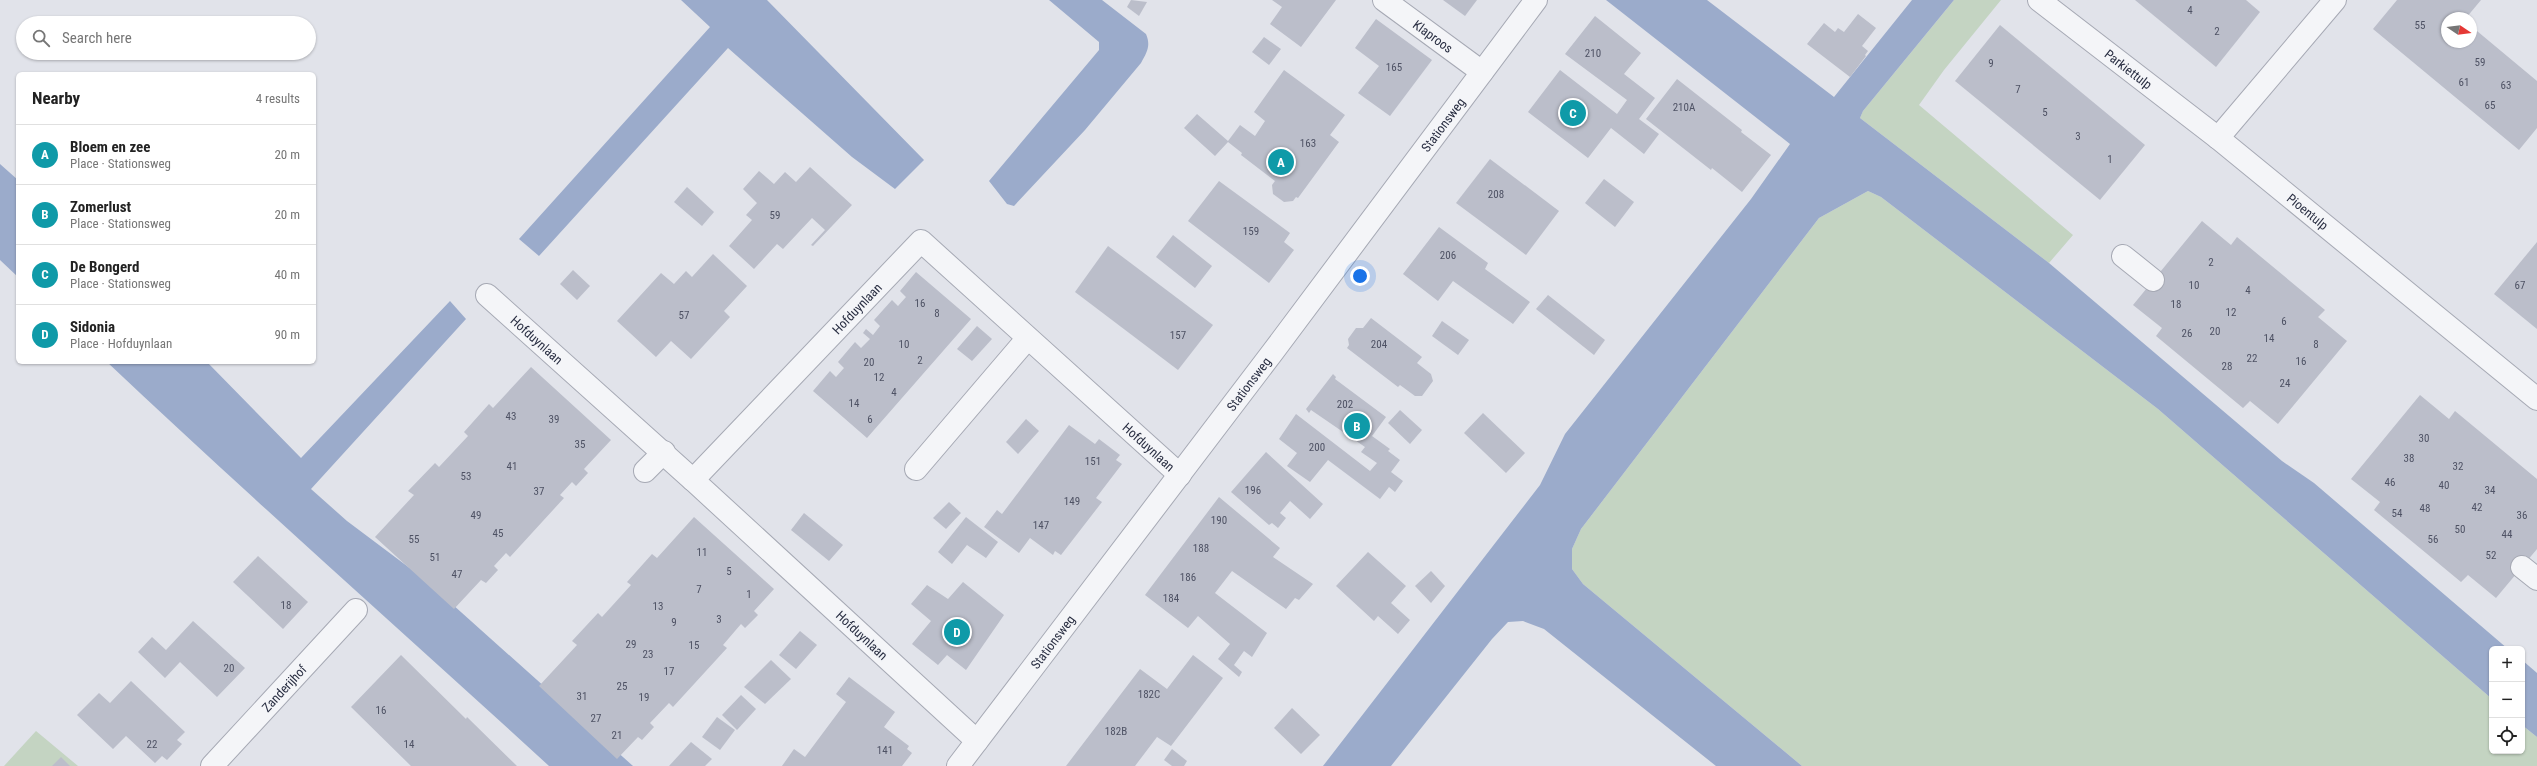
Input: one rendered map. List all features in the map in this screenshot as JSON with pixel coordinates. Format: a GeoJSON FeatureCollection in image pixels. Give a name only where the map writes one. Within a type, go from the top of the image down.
{"type":"FeatureCollection","features":[{"type":"Feature","properties":{"kind":"street","name":"Klaproos"},"geometry":{"type":"LineString","coordinates":[[1384,0],[1482,72]]}},
{"type":"Feature","properties":{"kind":"street","name":"Stationsweg"},"geometry":{"type":"LineString","coordinates":[[958,766],[1180,475],[1536,0]]}},
{"type":"Feature","properties":{"kind":"street","name":"Parkiettulp"},"geometry":{"type":"LineString","coordinates":[[2039,0],[2218,138]]}},
{"type":"Feature","properties":{"kind":"street"},"geometry":{"type":"LineString","coordinates":[[2218,138],[2335,0]]}},
{"type":"Feature","properties":{"kind":"street","name":"Pioentulp"},"geometry":{"type":"LineString","coordinates":[[2218,138],[2537,400]]}},
{"type":"Feature","properties":{"kind":"street","name":"Hofduynlaan"},"geometry":{"type":"LineString","coordinates":[[693,480],[921,241],[1027,339],[1180,475]]}},
{"type":"Feature","properties":{"kind":"street"},"geometry":{"type":"LineString","coordinates":[[2123,256],[2153,280]]}},
{"type":"Feature","properties":{"kind":"street","name":"Hofduynlaan"},"geometry":{"type":"LineString","coordinates":[[488,295],[664,452],[978,741]]}},
{"type":"Feature","properties":{"kind":"street"},"geometry":{"type":"LineString","coordinates":[[916,469],[1027,339]]}},
{"type":"Feature","properties":{"kind":"street"},"geometry":{"type":"LineString","coordinates":[[645,471],[664,452]]}},
{"type":"Feature","properties":{"kind":"street","name":"Zanderijhof"},"geometry":{"type":"LineString","coordinates":[[212,766],[356,610]]}},
{"type":"Feature","properties":{"kind":"green space"},"geometry":{"type":"Polygon","coordinates":[[[1954,0],[2001,0],[1944,70],[1919,105],[2073,235],[2049,263],[1860,118],[1863,111],[1954,0]]]}},
{"type":"Feature","properties":{"kind":"green space"},"geometry":{"type":"Polygon","coordinates":[[[1868,191],[1881,197],[2158,409],[2489,696],[2489,754],[2525,754],[2525,727],[2537,737],[2537,766],[1802,766],[1583,584],[1572,569],[1572,549],[1581,529],[1819,218],[1868,191]]]}},
{"type":"Feature","properties":{"kind":"green space"},"geometry":{"type":"Polygon","coordinates":[[[36,731],[78,766],[4,766],[36,731]]]}},
{"type":"Feature","properties":{"kind":"water"},"geometry":{"type":"Polygon","coordinates":[[[681,0],[767,0],[924,160],[895,189],[852,157],[728,48],[539,256],[519,239],[710,27],[681,0]]]}},
{"type":"Feature","properties":{"kind":"water"},"geometry":{"type":"Polygon","coordinates":[[[1049,0],[1102,0],[1146,34],[1148,42],[1147,52],[1141,63],[1085,130],[1014,206],[1007,204],[989,181],[1099,50],[1099,42],[1049,0]]]}},
{"type":"Feature","properties":{"kind":"water"},"geometry":{"type":"Polygon","coordinates":[[[1606,0],[1707,0],[1834,97],[1912,0],[1954,0],[1863,111],[1860,118],[2049,263],[2282,461],[2314,483],[2504,646],[2489,646],[2489,696],[2158,409],[1881,197],[1868,191],[1819,218],[1581,529],[1572,549],[1572,569],[1583,584],[1802,766],[1716,766],[1544,629],[1523,621],[1508,622],[1492,639],[1391,766],[1323,766],[1540,485],[1565,434],[1751,199],[1790,144],[1606,0]]]}},
{"type":"Feature","properties":{"kind":"water"},"geometry":{"type":"Polygon","coordinates":[[[0,164],[16,178],[16,275],[0,260],[0,164]]]}},
{"type":"Feature","properties":{"kind":"water"},"geometry":{"type":"Polygon","coordinates":[[[450,301],[466,319],[311,489],[347,521],[423,578],[633,766],[549,766],[109,364],[209,364],[301,458],[450,301]]]}},
{"type":"Feature","properties":{"kind":"water"},"geometry":{"type":"Polygon","coordinates":[[[2525,663],[2537,673],[2537,737],[2525,727],[2525,663]]]}},
{"type":"Feature","properties":{"kind":"building"},"geometry":{"type":"Polygon","coordinates":[[[1131,0],[1147,2],[1139,16],[1127,7],[1131,0]]]}},
{"type":"Feature","properties":{"kind":"building"},"geometry":{"type":"Polygon","coordinates":[[[1272,0],[1336,0],[1301,47],[1270,24],[1282,7],[1272,0]]]}},
{"type":"Feature","properties":{"kind":"building"},"geometry":{"type":"Polygon","coordinates":[[[1443,0],[1477,0],[1465,16],[1443,0]]]}},
{"type":"Feature","properties":{"kind":"building"},"geometry":{"type":"Polygon","coordinates":[[[2135,0],[2246,0],[2260,12],[2216,67],[2135,0]]]}},
{"type":"Feature","properties":{"kind":"building"},"geometry":{"type":"Polygon","coordinates":[[[2397,0],[2481,0],[2471,12],[2441,12],[2441,48],[2477,48],[2477,31],[2537,81],[2537,128],[2519,150],[2373,29],[2397,0]]]}},
{"type":"Feature","properties":{"kind":"building"},"geometry":{"type":"Polygon","coordinates":[[[1858,14],[1876,28],[1862,46],[1868,51],[1865,55],[1866,56],[1850,77],[1807,44],[1824,23],[1835,32],[1838,28],[1844,32],[1858,14]]]}},
{"type":"Feature","properties":{"kind":"building"},"geometry":{"type":"Polygon","coordinates":[[[1595,16],[1641,53],[1624,74],[1655,98],[1639,119],[1659,134],[1644,154],[1611,128],[1588,158],[1528,112],[1560,70],[1617,114],[1627,100],[1565,54],[1595,16]]]}},
{"type":"Feature","properties":{"kind":"building"},"geometry":{"type":"Polygon","coordinates":[[[1376,19],[1432,60],[1390,116],[1358,93],[1379,66],[1355,48],[1376,19]]]}},
{"type":"Feature","properties":{"kind":"building"},"geometry":{"type":"Polygon","coordinates":[[[2000,25],[2145,145],[2100,200],[1955,81],[2000,25]]]}},
{"type":"Feature","properties":{"kind":"building"},"geometry":{"type":"Polygon","coordinates":[[[1264,37],[1281,49],[1269,65],[1252,52],[1264,37]]]}},
{"type":"Feature","properties":{"kind":"building"},"geometry":{"type":"Polygon","coordinates":[[[1284,70],[1345,115],[1330,135],[1339,142],[1298,198],[1296,197],[1293,201],[1284,202],[1273,194],[1272,185],[1275,181],[1241,155],[1242,153],[1228,142],[1215,156],[1184,128],[1197,114],[1228,141],[1240,125],[1255,136],[1265,121],[1254,112],[1284,70]]]}},
{"type":"Feature","properties":{"kind":"building"},"geometry":{"type":"Polygon","coordinates":[[[1677,79],[1742,130],[1741,132],[1771,155],[1742,192],[1712,168],[1711,170],[1646,119],[1677,79]]]}},
{"type":"Feature","properties":{"kind":"building"},"geometry":{"type":"Polygon","coordinates":[[[1490,159],[1559,211],[1526,255],[1456,203],[1490,159]]]}},
{"type":"Feature","properties":{"kind":"building"},"geometry":{"type":"Polygon","coordinates":[[[810,167],[852,205],[813,246],[811,245],[825,230],[812,218],[783,249],[777,244],[754,269],[729,246],[752,220],[746,215],[757,203],[743,189],[759,171],[774,184],[785,172],[796,182],[810,167]]]}},
{"type":"Feature","properties":{"kind":"building"},"geometry":{"type":"Polygon","coordinates":[[[1604,179],[1634,202],[1615,227],[1585,203],[1604,179]]]}},
{"type":"Feature","properties":{"kind":"building"},"geometry":{"type":"Polygon","coordinates":[[[1219,181],[1290,233],[1284,242],[1294,250],[1269,283],[1188,221],[1219,181]]]}},
{"type":"Feature","properties":{"kind":"building"},"geometry":{"type":"Polygon","coordinates":[[[687,187],[714,212],[702,226],[674,202],[687,187]]]}},
{"type":"Feature","properties":{"kind":"building"},"geometry":{"type":"Polygon","coordinates":[[[2202,221],[2231,245],[2237,237],[2325,310],[2318,317],[2347,341],[2278,424],[2250,401],[2243,408],[2156,336],[2162,328],[2133,305],[2202,221]]]}},
{"type":"Feature","properties":{"kind":"building"},"geometry":{"type":"Polygon","coordinates":[[[1439,227],[1488,263],[1485,269],[1530,302],[1513,324],[1453,281],[1438,301],[1403,274],[1439,227]]]}},
{"type":"Feature","properties":{"kind":"building"},"geometry":{"type":"Polygon","coordinates":[[[1173,235],[1212,266],[1195,288],[1156,257],[1173,235]]]}},
{"type":"Feature","properties":{"kind":"building"},"geometry":{"type":"Polygon","coordinates":[[[2537,242],[2537,329],[2494,294],[2537,242]]]}},
{"type":"Feature","properties":{"kind":"building"},"geometry":{"type":"Polygon","coordinates":[[[1108,246],[1213,325],[1178,370],[1075,292],[1108,246]]]}},
{"type":"Feature","properties":{"kind":"building"},"geometry":{"type":"Polygon","coordinates":[[[713,254],[747,286],[724,311],[730,317],[691,359],[671,341],[656,357],[617,321],[661,273],[674,284],[686,271],[692,277],[713,254]]]}},
{"type":"Feature","properties":{"kind":"building"},"geometry":{"type":"Polygon","coordinates":[[[573,270],[590,286],[577,300],[560,284],[573,270]]]}},
{"type":"Feature","properties":{"kind":"building"},"geometry":{"type":"Polygon","coordinates":[[[916,272],[971,319],[867,438],[813,391],[830,371],[836,377],[844,368],[838,362],[855,342],[861,348],[870,339],[863,333],[866,329],[873,335],[880,326],[874,320],[892,300],[898,306],[906,297],[900,291],[916,272]]]}},
{"type":"Feature","properties":{"kind":"building"},"geometry":{"type":"Polygon","coordinates":[[[1548,295],[1605,340],[1594,355],[1536,309],[1548,295]]]}},
{"type":"Feature","properties":{"kind":"building"},"geometry":{"type":"Polygon","coordinates":[[[1371,318],[1422,357],[1417,363],[1431,374],[1433,381],[1422,396],[1415,396],[1400,385],[1398,387],[1347,348],[1349,345],[1348,339],[1356,328],[1363,328],[1371,318]]]}},
{"type":"Feature","properties":{"kind":"building"},"geometry":{"type":"Polygon","coordinates":[[[1442,321],[1469,340],[1458,355],[1432,336],[1442,321]]]}},
{"type":"Feature","properties":{"kind":"building"},"geometry":{"type":"Polygon","coordinates":[[[977,326],[992,339],[972,361],[957,349],[977,326]]]}},
{"type":"Feature","properties":{"kind":"building"},"geometry":{"type":"Polygon","coordinates":[[[531,367],[611,440],[584,469],[588,473],[576,486],[572,482],[560,495],[564,498],[510,557],[506,553],[494,566],[498,570],[486,583],[481,580],[454,609],[375,537],[414,495],[408,491],[435,463],[439,467],[468,436],[464,432],[489,404],[493,408],[531,367]]]}},
{"type":"Feature","properties":{"kind":"building"},"geometry":{"type":"Polygon","coordinates":[[[1333,374],[1336,377],[1335,379],[1386,417],[1372,436],[1390,449],[1388,451],[1400,460],[1391,472],[1403,481],[1395,492],[1389,487],[1380,499],[1328,460],[1310,482],[1287,466],[1297,453],[1279,439],[1296,414],[1370,471],[1377,463],[1361,452],[1365,447],[1311,410],[1309,413],[1306,409],[1333,374]]]}},
{"type":"Feature","properties":{"kind":"building"},"geometry":{"type":"Polygon","coordinates":[[[2420,395],[2449,419],[2455,411],[2537,479],[2537,549],[2496,598],[2468,575],[2461,582],[2374,510],[2380,502],[2351,479],[2420,395]]]}},
{"type":"Feature","properties":{"kind":"building"},"geometry":{"type":"Polygon","coordinates":[[[1400,410],[1422,430],[1410,444],[1388,423],[1400,410]]]}},
{"type":"Feature","properties":{"kind":"building"},"geometry":{"type":"Polygon","coordinates":[[[1483,413],[1525,453],[1506,473],[1464,433],[1483,413]]]}},
{"type":"Feature","properties":{"kind":"building"},"geometry":{"type":"Polygon","coordinates":[[[1026,419],[1039,431],[1018,454],[1006,442],[1026,419]]]}},
{"type":"Feature","properties":{"kind":"building"},"geometry":{"type":"Polygon","coordinates":[[[1069,425],[1095,444],[1099,439],[1120,455],[1116,460],[1122,464],[1096,498],[1102,502],[1061,555],[1055,551],[1053,555],[1030,538],[1019,553],[984,527],[997,510],[1002,514],[1069,425]]]}},
{"type":"Feature","properties":{"kind":"building"},"geometry":{"type":"Polygon","coordinates":[[[1266,452],[1323,504],[1310,519],[1290,501],[1280,513],[1286,518],[1278,528],[1272,523],[1269,525],[1231,492],[1266,452]]]}},
{"type":"Feature","properties":{"kind":"building"},"geometry":{"type":"Polygon","coordinates":[[[1219,497],[1280,548],[1273,557],[1313,584],[1299,600],[1295,598],[1286,609],[1232,571],[1215,593],[1267,633],[1252,657],[1244,651],[1234,665],[1242,672],[1239,677],[1218,659],[1230,644],[1198,616],[1188,628],[1145,595],[1219,497]]]}},
{"type":"Feature","properties":{"kind":"building"},"geometry":{"type":"Polygon","coordinates":[[[949,502],[961,513],[946,529],[933,518],[949,502]]]}},
{"type":"Feature","properties":{"kind":"building"},"geometry":{"type":"Polygon","coordinates":[[[804,513],[843,545],[829,561],[791,530],[804,513]]]}},
{"type":"Feature","properties":{"kind":"building"},"geometry":{"type":"Polygon","coordinates":[[[694,517],[774,589],[754,611],[758,615],[745,628],[741,624],[723,645],[727,648],[673,707],[669,703],[650,723],[654,727],[642,740],[638,737],[617,759],[539,686],[577,645],[572,641],[598,613],[602,617],[631,585],[627,582],[652,554],[657,558],[694,517]]]}},
{"type":"Feature","properties":{"kind":"building"},"geometry":{"type":"Polygon","coordinates":[[[966,517],[998,542],[986,558],[967,545],[952,564],[938,552],[966,517]]]}},
{"type":"Feature","properties":{"kind":"building"},"geometry":{"type":"Polygon","coordinates":[[[1368,552],[1406,586],[1391,603],[1410,620],[1398,634],[1378,616],[1374,621],[1336,586],[1368,552]]]}},
{"type":"Feature","properties":{"kind":"building"},"geometry":{"type":"Polygon","coordinates":[[[258,556],[308,602],[283,629],[233,582],[258,556]]]}},
{"type":"Feature","properties":{"kind":"building"},"geometry":{"type":"Polygon","coordinates":[[[1431,571],[1445,586],[1431,603],[1415,586],[1431,571]]]}},
{"type":"Feature","properties":{"kind":"building"},"geometry":{"type":"Polygon","coordinates":[[[963,582],[1004,615],[966,670],[947,655],[938,665],[912,644],[931,621],[911,604],[927,585],[948,599],[963,582]]]}},
{"type":"Feature","properties":{"kind":"building"},"geometry":{"type":"Polygon","coordinates":[[[193,621],[245,668],[217,697],[180,662],[165,678],[138,652],[152,637],[166,650],[193,621]]]}},
{"type":"Feature","properties":{"kind":"building"},"geometry":{"type":"Polygon","coordinates":[[[800,631],[817,645],[796,669],[779,655],[800,631]]]}},
{"type":"Feature","properties":{"kind":"building"},"geometry":{"type":"Polygon","coordinates":[[[401,655],[466,719],[467,717],[517,766],[411,766],[351,707],[401,655]]]}},
{"type":"Feature","properties":{"kind":"building"},"geometry":{"type":"Polygon","coordinates":[[[1193,655],[1223,678],[1171,746],[1157,737],[1135,766],[1066,766],[1140,669],[1167,689],[1193,655]]]}},
{"type":"Feature","properties":{"kind":"building"},"geometry":{"type":"Polygon","coordinates":[[[771,660],[791,679],[765,704],[744,687],[771,660]]]}},
{"type":"Feature","properties":{"kind":"building"},"geometry":{"type":"Polygon","coordinates":[[[849,677],[895,712],[884,727],[909,746],[907,749],[912,753],[902,766],[782,766],[794,749],[805,757],[846,702],[836,694],[849,677]]]}},
{"type":"Feature","properties":{"kind":"building"},"geometry":{"type":"Polygon","coordinates":[[[131,681],[185,732],[177,740],[182,744],[167,760],[162,756],[155,763],[126,736],[113,749],[77,715],[99,693],[110,703],[131,681]]]}},
{"type":"Feature","properties":{"kind":"building"},"geometry":{"type":"Polygon","coordinates":[[[741,695],[756,709],[737,730],[722,715],[741,695]]]}},
{"type":"Feature","properties":{"kind":"building"},"geometry":{"type":"Polygon","coordinates":[[[1292,708],[1320,735],[1301,754],[1274,728],[1292,708]]]}},
{"type":"Feature","properties":{"kind":"building"},"geometry":{"type":"Polygon","coordinates":[[[717,717],[735,730],[720,750],[702,737],[717,717]]]}},
{"type":"Feature","properties":{"kind":"building"},"geometry":{"type":"Polygon","coordinates":[[[691,742],[712,759],[705,766],[669,766],[691,742]]]}},
{"type":"Feature","properties":{"kind":"building"},"geometry":{"type":"Polygon","coordinates":[[[1172,749],[1187,761],[1184,766],[1172,766],[1164,760],[1172,749]]]}},
{"type":"Feature","properties":{"kind":"building"},"geometry":{"type":"Polygon","coordinates":[[[61,757],[70,766],[52,766],[61,757]]]}},
{"type":"Feature","properties":{"kind":"place","name":"De Bongerd"},"geometry":{"type":"Point","coordinates":[1573,113]}},
{"type":"Feature","properties":{"kind":"place","name":"Bloem en zee"},"geometry":{"type":"Point","coordinates":[1281,162]}},
{"type":"Feature","properties":{"kind":"place","name":"Zomerlust"},"geometry":{"type":"Point","coordinates":[1357,426]}},
{"type":"Feature","properties":{"kind":"place","name":"Sidonia"},"geometry":{"type":"Point","coordinates":[957,632]}}]}
